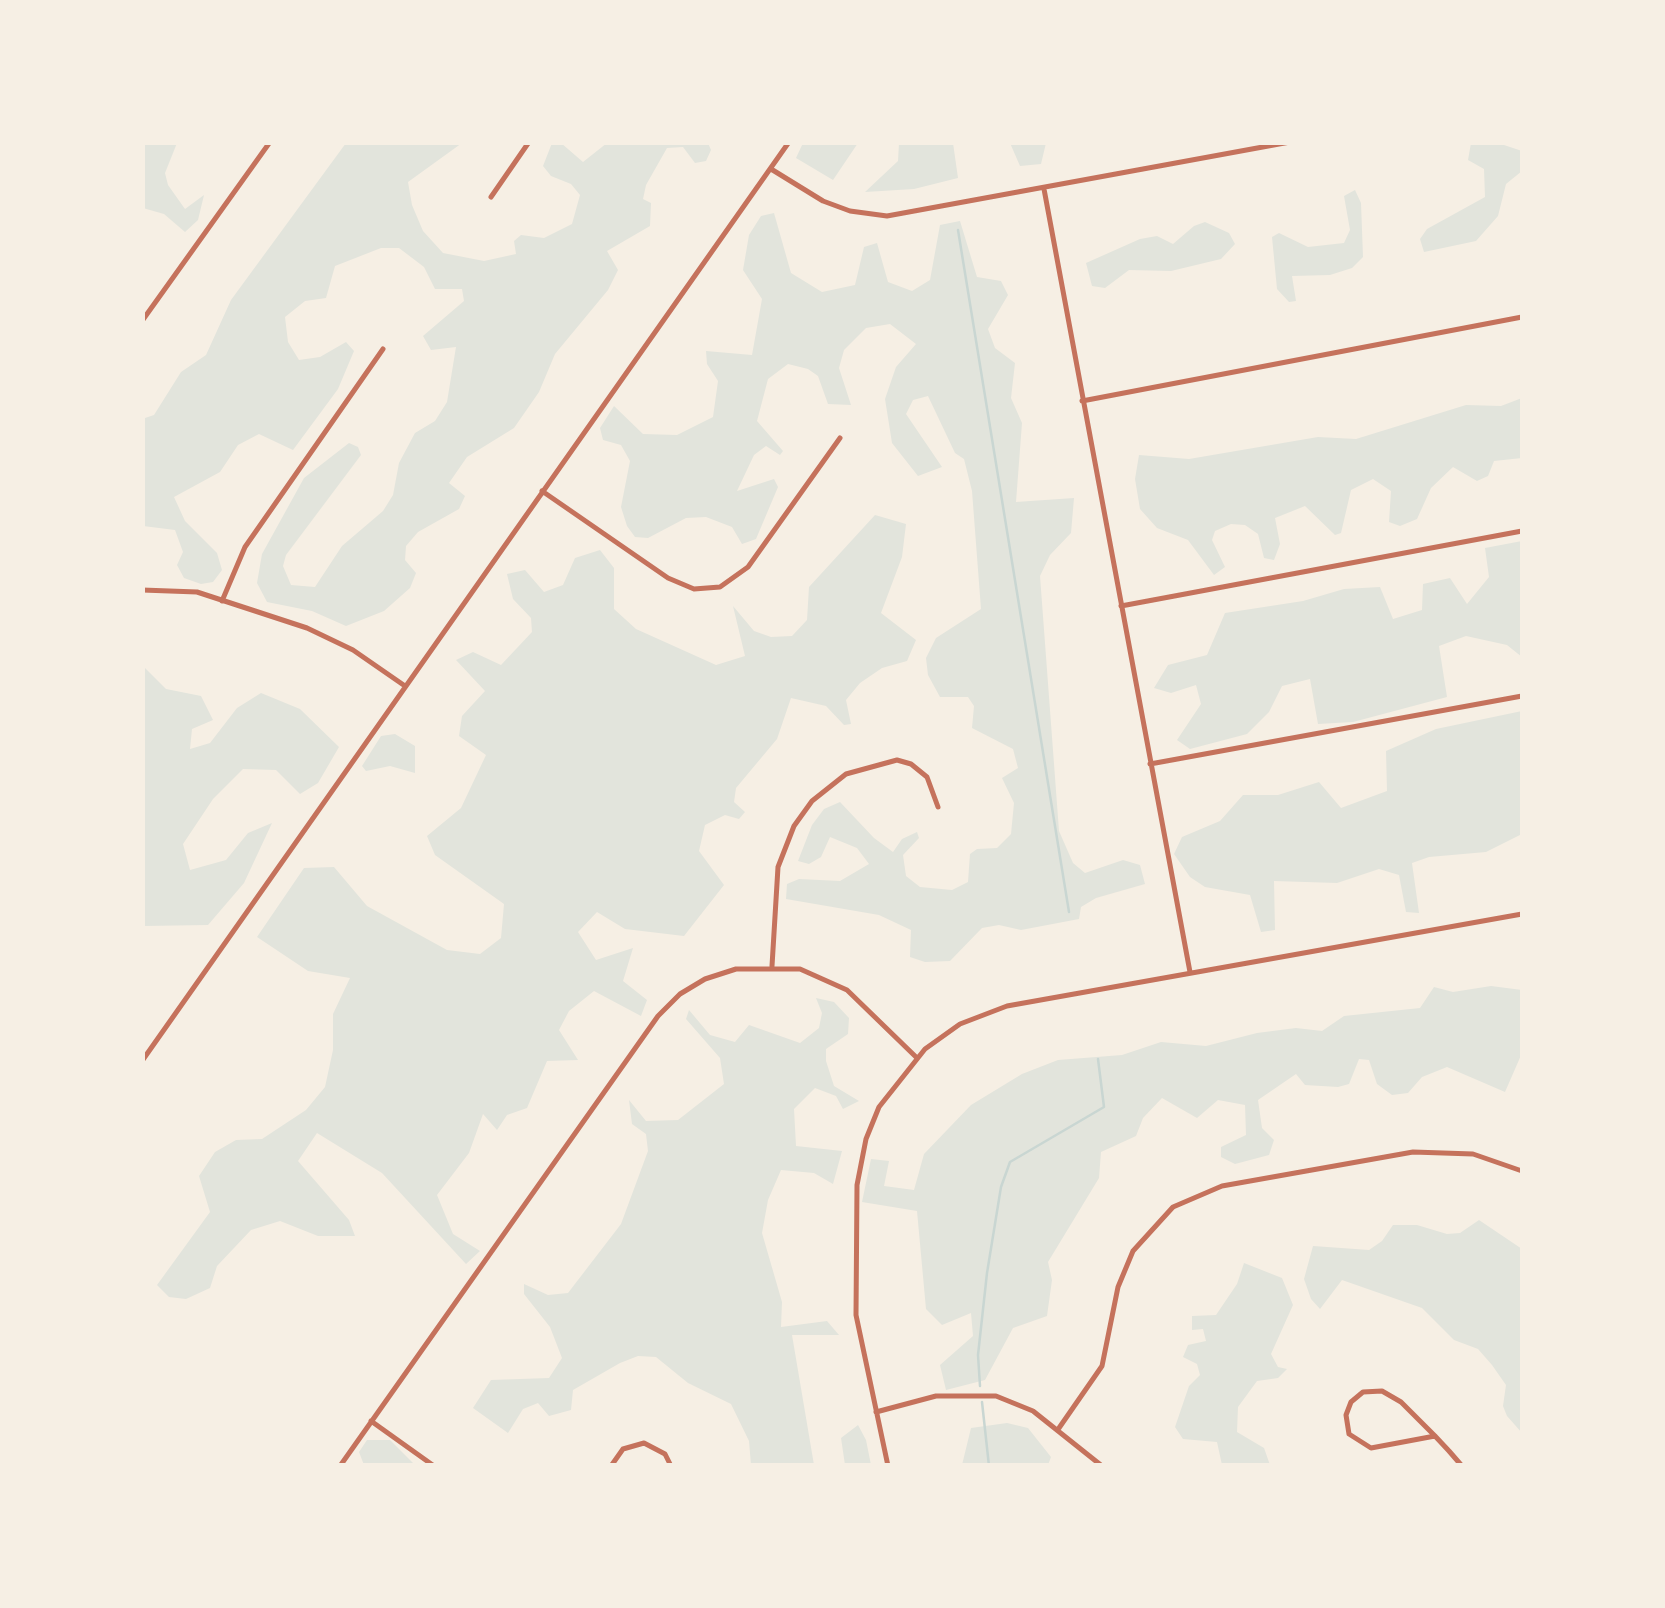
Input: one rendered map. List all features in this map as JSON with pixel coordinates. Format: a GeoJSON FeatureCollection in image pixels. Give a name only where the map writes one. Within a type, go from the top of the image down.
{"type":"FeatureCollection","features":[{"type":"Feature","properties":{"kind":"street"},"geometry":{"type":"LineString","coordinates":[[143,316],[270,142]]}},
{"type":"Feature","properties":{"kind":"street"},"geometry":{"type":"LineString","coordinates":[[491,197],[529,142]]}},
{"type":"Feature","properties":{"kind":"street"},"geometry":{"type":"LineString","coordinates":[[142,1061],[789,142]]}},
{"type":"Feature","properties":{"kind":"street"},"geometry":{"type":"LineString","coordinates":[[771,168],[823,201],[869,215],[902,214],[1290,142]]}},
{"type":"Feature","properties":{"kind":"street"},"geometry":{"type":"LineString","coordinates":[[1044,189],[1190,972]]}},
{"type":"Feature","properties":{"kind":"street"},"geometry":{"type":"LineString","coordinates":[[1082,401],[1522,317]]}},
{"type":"Feature","properties":{"kind":"street"},"geometry":{"type":"LineString","coordinates":[[222,601],[244,548],[384,349]]}},
{"type":"Feature","properties":{"kind":"street"},"geometry":{"type":"LineString","coordinates":[[542,491],[668,578],[694,589],[720,587],[748,567],[840,438]]}},
{"type":"Feature","properties":{"kind":"street"},"geometry":{"type":"LineString","coordinates":[[1121,606],[1522,531]]}},
{"type":"Feature","properties":{"kind":"street"},"geometry":{"type":"LineString","coordinates":[[142,590],[180,590],[337,641],[405,686]]}},
{"type":"Feature","properties":{"kind":"street"},"geometry":{"type":"LineString","coordinates":[[1150,764],[1522,696]]}},
{"type":"Feature","properties":{"kind":"street"},"geometry":{"type":"LineString","coordinates":[[772,966],[778,867],[794,826],[812,801],[846,774],[897,760],[911,764],[926,776],[938,807]]}},
{"type":"Feature","properties":{"kind":"street"},"geometry":{"type":"LineString","coordinates":[[888,1466],[856,1315],[853,1227],[866,1139],[880,1107],[916,1058],[960,1024],[1007,1006],[1522,914]]}},
{"type":"Feature","properties":{"kind":"street"},"geometry":{"type":"LineString","coordinates":[[340,1466],[671,1002],[723,972],[772,966],[818,975],[847,990],[916,1058]]}},
{"type":"Feature","properties":{"kind":"street"},"geometry":{"type":"LineString","coordinates":[[1059,1428],[1102,1366],[1118,1287],[1133,1251],[1151,1226],[1173,1207],[1222,1186],[1413,1152],[1473,1154],[1522,1171]]}},
{"type":"Feature","properties":{"kind":"street"},"geometry":{"type":"LineString","coordinates":[[1435,1436],[1371,1448],[1349,1434],[1346,1415],[1351,1402],[1363,1392],[1382,1390],[1401,1402],[1435,1436],[1462,1466]]}},
{"type":"Feature","properties":{"kind":"street"},"geometry":{"type":"LineString","coordinates":[[876,1412],[936,1396],[974,1393],[1016,1403],[1059,1428],[1102,1466]]}},
{"type":"Feature","properties":{"kind":"street"},"geometry":{"type":"LineString","coordinates":[[372,1421],[434,1466]]}},
{"type":"Feature","properties":{"kind":"street"},"geometry":{"type":"LineString","coordinates":[[611,1466],[623,1449],[644,1443],[660,1450],[671,1466]]}},
{"type":"Feature","properties":{"kind":"shaded area"},"geometry":{"type":"Polygon","coordinates":[[[803,142],[858,143],[833,180],[796,158],[803,142]]]}},
{"type":"Feature","properties":{"kind":"shaded area"},"geometry":{"type":"Polygon","coordinates":[[[142,143],[177,143],[165,173],[168,185],[185,209],[204,195],[198,220],[185,232],[164,214],[143,208],[142,143]]]}},
{"type":"Feature","properties":{"kind":"shaded area"},"geometry":{"type":"Polygon","coordinates":[[[346,143],[462,143],[408,182],[412,205],[423,231],[443,253],[484,261],[516,254],[514,241],[521,235],[544,238],[572,224],[580,195],[571,184],[551,176],[543,166],[552,143],[561,143],[583,162],[607,143],[708,143],[711,150],[706,161],[695,163],[683,147],[667,148],[646,185],[643,199],[651,203],[650,226],[607,251],[618,270],[608,290],[555,354],[539,392],[514,428],[467,457],[449,483],[465,496],[459,509],[418,532],[406,546],[405,560],[416,573],[410,588],[384,611],[346,626],[312,611],[267,602],[257,583],[262,554],[304,478],[349,443],[358,447],[361,455],[286,555],[283,566],[291,585],[315,587],[342,546],[383,511],[393,495],[399,463],[415,433],[435,421],[447,402],[456,347],[431,350],[423,336],[464,301],[462,289],[435,289],[424,267],[399,248],[381,248],[335,266],[326,298],[305,301],[285,317],[288,342],[299,360],[320,357],[346,342],[354,351],[338,389],[293,450],[259,434],[238,445],[220,472],[174,497],[185,521],[217,553],[222,570],[213,582],[201,584],[184,578],[177,565],[183,552],[175,530],[143,526],[142,419],[154,415],[181,372],[206,355],[231,300],[346,143]]]}},
{"type":"Feature","properties":{"kind":"shaded area"},"geometry":{"type":"Polygon","coordinates":[[[899,143],[953,143],[958,178],[914,189],[865,192],[898,161],[899,143]]]}},
{"type":"Feature","properties":{"kind":"shaded area"},"geometry":{"type":"Polygon","coordinates":[[[1010,143],[1046,143],[1041,164],[1020,166],[1010,143]]]}},
{"type":"Feature","properties":{"kind":"shaded area"},"geometry":{"type":"Polygon","coordinates":[[[1471,143],[1498,143],[1522,151],[1522,171],[1506,184],[1498,216],[1476,241],[1424,252],[1420,239],[1427,229],[1485,197],[1484,169],[1468,160],[1471,143]]]}},
{"type":"Feature","properties":{"kind":"shaded area"},"geometry":{"type":"Polygon","coordinates":[[[1355,190],[1361,203],[1363,257],[1352,268],[1330,275],[1292,276],[1296,301],[1289,302],[1277,289],[1272,237],[1279,233],[1308,247],[1344,243],[1350,230],[1344,196],[1355,190]]]}},
{"type":"Feature","properties":{"kind":"shaded area"},"geometry":{"type":"Polygon","coordinates":[[[774,213],[791,273],[822,292],[855,285],[864,247],[877,243],[888,282],[912,291],[930,280],[940,225],[960,221],[977,277],[1001,281],[1008,295],[988,329],[995,348],[1015,363],[1011,398],[1022,423],[1016,502],[1074,498],[1071,533],[1050,555],[1040,576],[1059,831],[1073,863],[1085,873],[1123,860],[1140,865],[1145,884],[1096,898],[1081,907],[1079,919],[1021,930],[999,925],[982,928],[950,961],[925,962],[910,957],[911,930],[879,915],[786,899],[787,884],[799,879],[840,881],[869,864],[857,848],[830,837],[821,857],[809,864],[798,861],[812,825],[824,809],[840,802],[893,852],[902,839],[917,832],[919,838],[903,855],[906,876],[920,887],[952,890],[968,882],[970,854],[977,849],[997,848],[1011,834],[1014,803],[1002,778],[1018,768],[1013,749],[972,728],[974,706],[968,697],[940,697],[928,675],[926,658],[936,638],[981,609],[972,491],[964,459],[955,453],[928,396],[913,400],[906,414],[942,467],[918,476],[892,443],[885,399],[896,367],[916,344],[890,324],[866,328],[844,350],[839,368],[851,405],[828,404],[818,376],[808,369],[788,364],[768,379],[757,421],[783,451],[780,455],[766,446],[754,455],[737,491],[774,479],[778,487],[756,539],[742,544],[732,527],[706,517],[686,518],[648,538],[635,537],[627,526],[621,507],[630,461],[621,445],[603,440],[600,428],[614,406],[643,434],[677,435],[713,417],[718,381],[707,364],[706,351],[752,355],[762,299],[743,270],[749,235],[761,216],[774,213]]]}},
{"type":"Feature","properties":{"kind":"shaded area"},"geometry":{"type":"Polygon","coordinates":[[[1205,222],[1229,233],[1235,244],[1221,259],[1171,271],[1129,270],[1105,288],[1092,286],[1086,263],[1140,239],[1157,236],[1173,244],[1205,222]]]}},
{"type":"Feature","properties":{"kind":"shaded area"},"geometry":{"type":"Polygon","coordinates":[[[1522,398],[1522,458],[1494,461],[1488,476],[1477,481],[1453,467],[1431,488],[1417,519],[1400,526],[1389,522],[1391,491],[1373,479],[1351,490],[1341,533],[1335,535],[1305,506],[1275,518],[1280,544],[1274,560],[1264,558],[1258,534],[1245,525],[1231,524],[1215,531],[1212,540],[1225,567],[1214,575],[1188,540],[1157,528],[1140,509],[1135,479],[1139,455],[1189,459],[1318,437],[1356,439],[1466,405],[1501,406],[1522,398]]]}},
{"type":"Feature","properties":{"kind":"shaded area"},"geometry":{"type":"Polygon","coordinates":[[[875,515],[906,524],[902,557],[881,613],[916,640],[907,661],[882,668],[860,683],[846,700],[851,724],[844,725],[826,706],[791,698],[777,739],[736,788],[734,802],[745,812],[739,819],[725,815],[705,825],[699,851],[724,885],[684,936],[625,929],[597,912],[578,932],[596,960],[633,948],[623,981],[647,1000],[641,1016],[594,991],[569,1011],[559,1030],[578,1060],[547,1061],[527,1108],[507,1115],[497,1130],[483,1114],[469,1153],[437,1195],[453,1234],[480,1251],[466,1264],[382,1173],[317,1133],[298,1161],[349,1220],[355,1236],[318,1236],[280,1221],[251,1230],[217,1266],[210,1288],[186,1299],[169,1297],[157,1285],[210,1212],[199,1176],[215,1152],[236,1140],[262,1139],[306,1110],[325,1087],[333,1050],[333,1014],[350,978],[308,971],[257,937],[304,868],[334,867],[367,906],[447,950],[480,954],[501,938],[504,904],[435,855],[427,836],[461,808],[486,755],[459,736],[462,716],[485,691],[456,660],[473,652],[501,665],[532,632],[531,618],[513,599],[507,574],[525,570],[544,592],[563,585],[575,558],[600,550],[614,568],[614,609],[636,629],[716,665],[745,656],[733,606],[754,631],[771,637],[792,636],[807,620],[809,587],[875,515]]]}},
{"type":"Feature","properties":{"kind":"shaded area"},"geometry":{"type":"Polygon","coordinates":[[[1522,541],[1522,657],[1507,645],[1466,636],[1439,646],[1447,697],[1353,722],[1318,724],[1310,679],[1282,686],[1269,712],[1247,734],[1190,749],[1177,740],[1201,704],[1196,685],[1171,693],[1154,688],[1168,665],[1207,655],[1225,613],[1303,601],[1344,589],[1380,587],[1393,619],[1422,610],[1423,584],[1450,578],[1467,604],[1489,577],[1485,548],[1522,541]]]}},
{"type":"Feature","properties":{"kind":"shaded area"},"geometry":{"type":"Polygon","coordinates":[[[142,665],[166,689],[201,696],[213,720],[192,729],[190,749],[210,743],[237,708],[261,693],[300,709],[339,747],[318,783],[300,794],[276,770],[243,769],[213,799],[183,844],[190,870],[226,860],[248,833],[272,823],[244,883],[208,925],[143,926],[142,665]]]}},
{"type":"Feature","properties":{"kind":"shaded area"},"geometry":{"type":"Polygon","coordinates":[[[1522,711],[1522,834],[1486,852],[1429,857],[1412,863],[1419,913],[1406,912],[1399,875],[1379,869],[1337,883],[1274,881],[1275,930],[1261,932],[1250,895],[1205,887],[1190,877],[1174,854],[1182,837],[1220,821],[1243,795],[1278,795],[1319,782],[1341,808],[1387,791],[1386,751],[1436,729],[1522,711]]]}},
{"type":"Feature","properties":{"kind":"shaded area"},"geometry":{"type":"Polygon","coordinates":[[[395,734],[415,746],[415,773],[390,766],[366,771],[362,766],[381,736],[395,734]]]}},
{"type":"Feature","properties":{"kind":"shaded area"},"geometry":{"type":"Polygon","coordinates":[[[1491,986],[1522,990],[1522,1053],[1505,1092],[1447,1067],[1422,1077],[1408,1093],[1392,1095],[1377,1084],[1369,1060],[1359,1059],[1349,1084],[1338,1087],[1305,1085],[1296,1074],[1258,1100],[1262,1128],[1274,1140],[1269,1155],[1235,1164],[1221,1157],[1221,1147],[1246,1135],[1245,1105],[1218,1100],[1197,1118],[1162,1098],[1143,1118],[1136,1136],[1101,1152],[1099,1178],[1048,1262],[1052,1280],[1047,1316],[1013,1328],[985,1380],[946,1390],[940,1365],[973,1336],[971,1313],[942,1325],[926,1309],[917,1211],[862,1202],[871,1159],[889,1161],[884,1186],[914,1190],[924,1154],[971,1105],[1022,1074],[1058,1060],[1122,1055],[1161,1042],[1206,1046],[1257,1033],[1296,1028],[1322,1031],[1344,1016],[1420,1008],[1434,987],[1453,992],[1491,986]]]}},
{"type":"Feature","properties":{"kind":"shaded area"},"geometry":{"type":"Polygon","coordinates":[[[816,998],[834,1002],[849,1018],[848,1034],[826,1049],[826,1061],[834,1086],[859,1101],[843,1109],[836,1096],[815,1088],[794,1109],[796,1146],[842,1151],[833,1184],[814,1173],[781,1170],[768,1200],[762,1233],[782,1302],[781,1327],[827,1321],[839,1335],[792,1335],[814,1465],[751,1465],[749,1441],[731,1404],[688,1383],[656,1357],[638,1356],[620,1363],[573,1390],[571,1410],[549,1416],[538,1403],[523,1409],[508,1433],[473,1408],[491,1380],[549,1378],[562,1358],[550,1327],[524,1294],[524,1284],[548,1295],[568,1293],[621,1224],[648,1151],[646,1134],[632,1124],[629,1100],[646,1121],[678,1120],[724,1084],[720,1058],[686,1019],[689,1010],[710,1035],[735,1042],[749,1025],[800,1043],[819,1028],[822,1013],[816,998]]]}},
{"type":"Feature","properties":{"kind":"shaded area"},"geometry":{"type":"Polygon","coordinates":[[[1479,1220],[1522,1249],[1522,1433],[1507,1416],[1503,1406],[1506,1385],[1492,1365],[1478,1349],[1454,1340],[1422,1308],[1342,1280],[1320,1309],[1311,1299],[1304,1279],[1313,1246],[1369,1250],[1382,1241],[1393,1225],[1417,1225],[1447,1234],[1460,1233],[1479,1220]]]}},
{"type":"Feature","properties":{"kind":"shaded area"},"geometry":{"type":"Polygon","coordinates":[[[1244,1263],[1282,1278],[1293,1305],[1271,1354],[1278,1367],[1287,1369],[1278,1378],[1257,1381],[1238,1407],[1237,1432],[1264,1448],[1270,1465],[1222,1465],[1217,1442],[1183,1439],[1175,1427],[1189,1386],[1200,1375],[1197,1364],[1183,1357],[1188,1345],[1206,1341],[1203,1329],[1192,1330],[1192,1316],[1216,1315],[1237,1284],[1244,1263]]]}},
{"type":"Feature","properties":{"kind":"shaded area"},"geometry":{"type":"Polygon","coordinates":[[[1007,1423],[1028,1428],[1051,1457],[1048,1465],[962,1465],[971,1428],[1007,1423]]]}},
{"type":"Feature","properties":{"kind":"shaded area"},"geometry":{"type":"Polygon","coordinates":[[[858,1425],[871,1465],[845,1465],[841,1438],[858,1425]]]}},
{"type":"Feature","properties":{"kind":"shaded area"},"geometry":{"type":"Polygon","coordinates":[[[367,1440],[390,1440],[415,1465],[364,1465],[359,1452],[367,1440]]]}},
{"type":"Feature","properties":{"kind":"waterway"},"geometry":{"type":"LineString","coordinates":[[958,230],[1069,912]]}},
{"type":"Feature","properties":{"kind":"waterway"},"geometry":{"type":"LineString","coordinates":[[980,1386],[978,1355],[987,1273],[1001,1187],[1010,1162],[1104,1107],[1098,1059]]}},
{"type":"Feature","properties":{"kind":"waterway"},"geometry":{"type":"LineString","coordinates":[[982,1402],[989,1466]]}}]}
